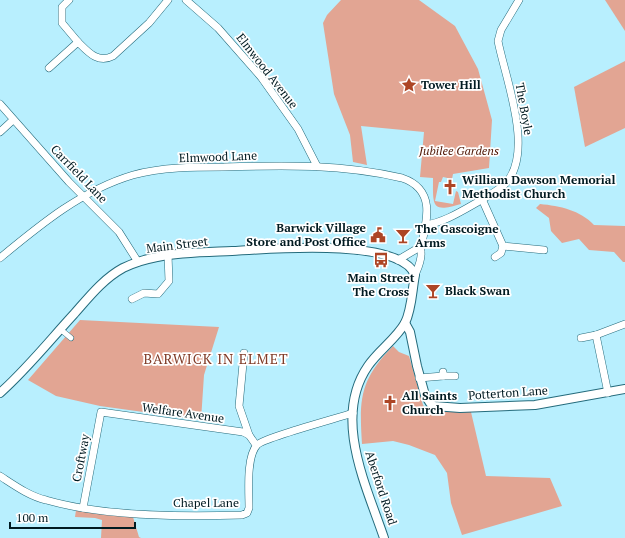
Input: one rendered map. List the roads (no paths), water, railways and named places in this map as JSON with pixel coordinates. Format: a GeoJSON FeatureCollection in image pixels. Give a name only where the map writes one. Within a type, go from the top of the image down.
{"type":"FeatureCollection","features":[{"type":"Feature","properties":{"kind":"street"},"geometry":{"type":"LineString","coordinates":[[69,0],[62,7],[62,23],[94,58],[108,59],[149,23],[168,0]]}},
{"type":"Feature","properties":{"kind":"street","name":"Elmwood Avenue"},"geometry":{"type":"LineString","coordinates":[[186,0],[218,28],[261,77],[298,129],[316,166]]}},
{"type":"Feature","properties":{"kind":"street","name":"The Boyle"},"geometry":{"type":"LineString","coordinates":[[426,225],[445,220],[482,199],[505,184],[513,171],[518,154],[517,120],[498,41],[501,30],[519,0]]}},
{"type":"Feature","properties":{"kind":"street"},"geometry":{"type":"LineString","coordinates":[[49,68],[78,42]]}},
{"type":"Feature","properties":{"kind":"street","name":"Carrfield Lane"},"geometry":{"type":"LineString","coordinates":[[0,104],[119,232],[138,262]]}},
{"type":"Feature","properties":{"kind":"street"},"geometry":{"type":"LineString","coordinates":[[0,132],[14,120]]}},
{"type":"Feature","properties":{"kind":"street","name":"Elmwood Lane"},"geometry":{"type":"LineString","coordinates":[[0,258],[50,217],[85,197],[133,175],[153,171],[195,167],[316,166],[389,175],[410,181],[422,190],[425,198],[426,225],[420,247],[419,266],[415,275]]}},
{"type":"Feature","properties":{"kind":"street"},"geometry":{"type":"LineString","coordinates":[[482,199],[503,246],[501,253],[494,257]]}},
{"type":"Feature","properties":{"kind":"street"},"geometry":{"type":"LineString","coordinates":[[503,246],[544,250]]}},
{"type":"Feature","properties":{"kind":"street","name":"Main Street"},"geometry":{"type":"LineString","coordinates":[[0,393],[19,375],[60,329],[112,275],[138,262],[168,256],[324,247],[361,250],[398,260],[409,266],[415,275]]}},
{"type":"Feature","properties":{"kind":"street"},"geometry":{"type":"LineString","coordinates":[[398,260],[420,247]]}},
{"type":"Feature","properties":{"kind":"street"},"geometry":{"type":"LineString","coordinates":[[132,299],[144,293],[158,294],[169,281],[168,256]]}},
{"type":"Feature","properties":{"kind":"street"},"geometry":{"type":"LineString","coordinates":[[406,321],[415,275]]}},
{"type":"Feature","properties":{"kind":"street","name":"Potterton Lane"},"geometry":{"type":"LineString","coordinates":[[406,321],[410,332],[419,378],[427,400],[439,407],[535,405],[625,389]]}},
{"type":"Feature","properties":{"kind":"street","name":"Aberford Road"},"geometry":{"type":"LineString","coordinates":[[384,538],[357,459],[353,413],[357,388],[362,376],[375,357],[406,321]]}},
{"type":"Feature","properties":{"kind":"street"},"geometry":{"type":"LineString","coordinates":[[581,338],[596,335],[625,324]]}},
{"type":"Feature","properties":{"kind":"street"},"geometry":{"type":"LineString","coordinates":[[60,329],[71,338]]}},
{"type":"Feature","properties":{"kind":"street"},"geometry":{"type":"LineString","coordinates":[[596,335],[608,392]]}},
{"type":"Feature","properties":{"kind":"street"},"geometry":{"type":"LineString","coordinates":[[244,353],[239,406],[249,435],[256,445],[269,439],[353,413]]}},
{"type":"Feature","properties":{"kind":"street"},"geometry":{"type":"LineString","coordinates":[[419,378],[443,374],[455,376]]}},
{"type":"Feature","properties":{"kind":"street","name":"Welfare Avenue"},"geometry":{"type":"LineString","coordinates":[[101,412],[244,432],[249,435]]}},
{"type":"Feature","properties":{"kind":"street","name":"Croftway"},"geometry":{"type":"LineString","coordinates":[[83,508],[101,412]]}},
{"type":"Feature","properties":{"kind":"street","name":"Chapel Lane"},"geometry":{"type":"LineString","coordinates":[[0,476],[23,490],[44,500],[83,508],[142,513],[212,516],[242,514],[247,512],[249,508],[250,464],[256,445]]}},
{"type":"Feature","properties":{"kind":"place","name":"Tower Hill"},"geometry":{"type":"Point","coordinates":[409,85]}},
{"type":"Feature","properties":{"kind":"place","name":"William Dawson Memorial Methodist Church"},"geometry":{"type":"Point","coordinates":[450,187]}},
{"type":"Feature","properties":{"kind":"place","name":"Barwick Village Store and Post Office"},"geometry":{"type":"Point","coordinates":[378,235]}},
{"type":"Feature","properties":{"kind":"place","name":"The Gascoigne Arms"},"geometry":{"type":"Point","coordinates":[403,236]}},
{"type":"Feature","properties":{"kind":"place","name":"Main Street The Cross"},"geometry":{"type":"Point","coordinates":[381,260]}},
{"type":"Feature","properties":{"kind":"place","name":"Black Swan"},"geometry":{"type":"Point","coordinates":[433,291]}},
{"type":"Feature","properties":{"kind":"place","name":"All Saints Church"},"geometry":{"type":"Point","coordinates":[390,403]}},
{"type":"Feature","properties":{"kind":"district","name":"BARWICK IN ELMET"},"geometry":{"type":"Point","coordinates":[216,359]}},
{"type":"Feature","properties":{"kind":"park label","name":"Jubilee Gardens"},"geometry":{"type":"Point","coordinates":[459,151]}}]}
